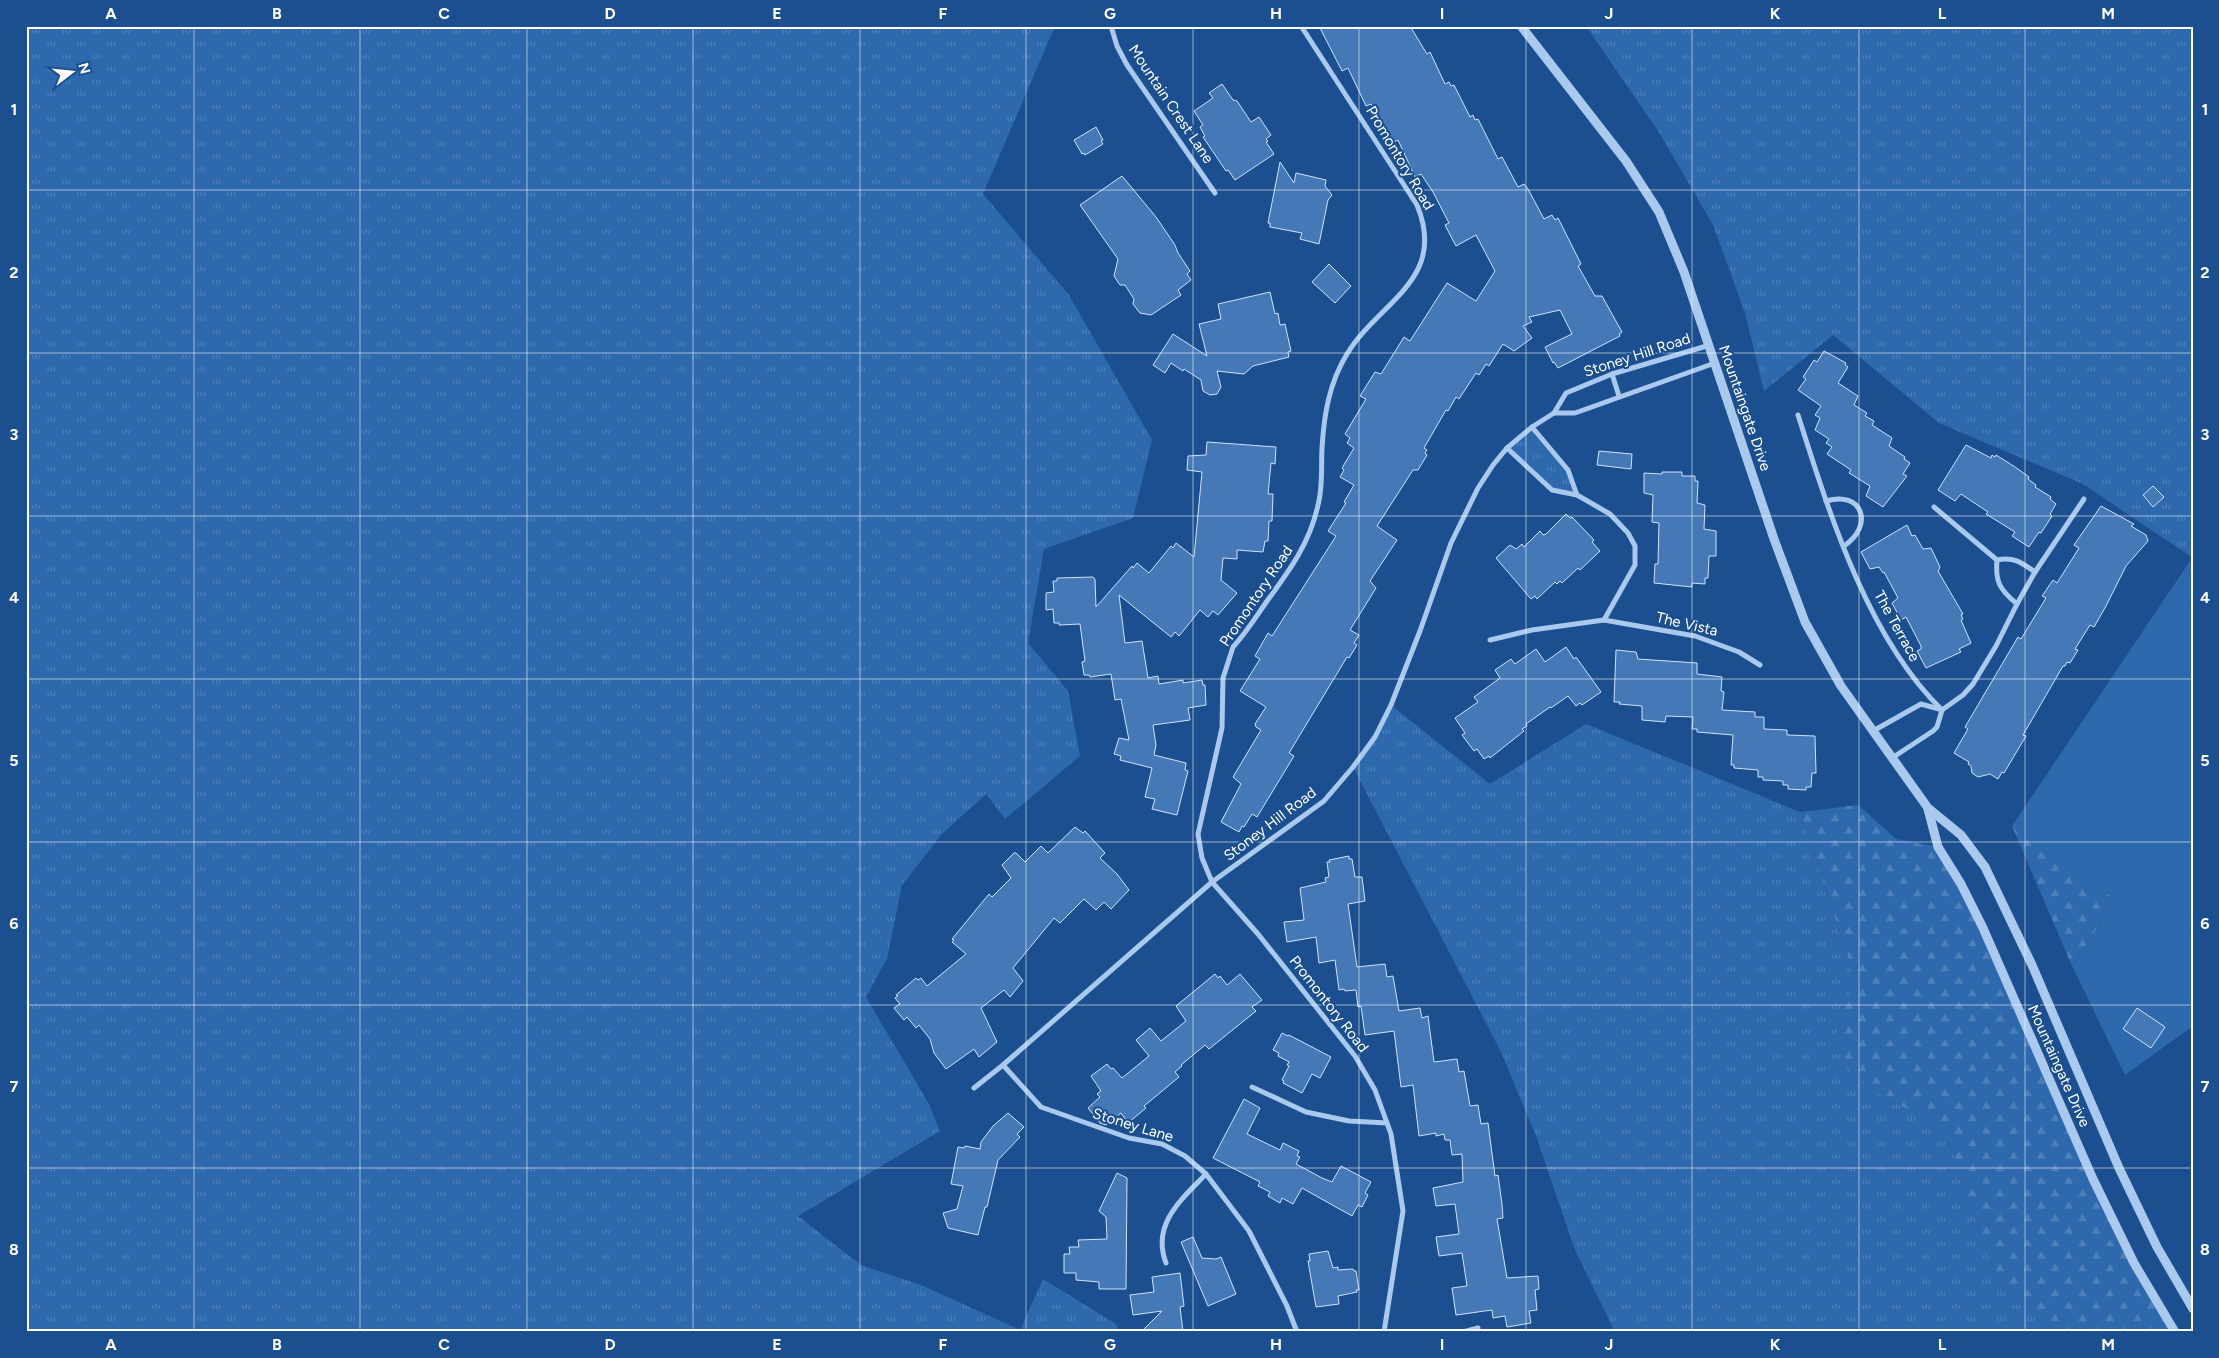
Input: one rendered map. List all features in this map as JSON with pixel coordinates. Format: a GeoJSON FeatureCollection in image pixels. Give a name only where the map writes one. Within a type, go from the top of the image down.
{"type":"FeatureCollection","features":[{"type":"Feature","properties":{"kind":"street","name":"Mountain Crest Lane"},"geometry":{"type":"LineString","coordinates":[[1111,26],[1117,46],[1127,65],[1215,193]]}},
{"type":"Feature","properties":{"kind":"street","name":"Promontory Road"},"geometry":{"type":"LineString","coordinates":[[1301,26],[1417,205],[1423,219],[1426,242],[1423,260],[1416,274],[1358,338],[1347,354],[1330,389],[1326,413],[1318,505],[1306,542],[1293,566],[1233,647],[1228,660],[1223,678],[1222,728],[1198,834],[1202,858],[1212,882],[1258,934],[1355,1056],[1375,1090],[1391,1134],[1403,1211],[1384,1332]]}},
{"type":"Feature","properties":{"kind":"street","name":"Mountaingate Drive"},"geometry":{"type":"LineString","coordinates":[[1521,26],[1626,161],[1659,212],[1684,272],[1710,345],[1774,539],[1805,622],[1841,686],[1928,808],[1961,835],[1986,867],[2028,957],[2119,1168],[2157,1247],[2193,1309]]}},
{"type":"Feature","properties":{"kind":"street","name":"Stoney Hill Road"},"geometry":{"type":"LineString","coordinates":[[974,1088],[1003,1065],[1212,882],[1324,801],[1375,737],[1403,676],[1451,543],[1478,488],[1507,448],[1532,427],[1554,413],[1566,393],[1612,374],[1710,345]]}},
{"type":"Feature","properties":{"kind":"street","name":"Stoney Hill Road"},"geometry":{"type":"LineString","coordinates":[[1554,413],[1575,413],[1716,363]]}},
{"type":"Feature","properties":{"kind":"street"},"geometry":{"type":"LineString","coordinates":[[1612,374],[1619,396]]}},
{"type":"Feature","properties":{"kind":"street","name":"The Terrace"},"geometry":{"type":"LineString","coordinates":[[1798,415],[1826,501],[1866,595],[1900,659],[1917,684],[1942,710]]}},
{"type":"Feature","properties":{"kind":"street"},"geometry":{"type":"LineString","coordinates":[[1532,427],[1568,470],[1577,495]]}},
{"type":"Feature","properties":{"kind":"street"},"geometry":{"type":"LineString","coordinates":[[1507,448],[1552,490],[1577,495],[1610,514],[1628,533],[1635,546],[1635,565],[1604,620]]}},
{"type":"Feature","properties":{"kind":"street"},"geometry":{"type":"LineString","coordinates":[[1826,501],[1841,498],[1850,501],[1859,509],[1862,526],[1854,539],[1844,546]]}},
{"type":"Feature","properties":{"kind":"street"},"geometry":{"type":"LineString","coordinates":[[1892,758],[1933,731],[1937,727],[1942,710],[1963,695],[1973,684],[1996,646],[2035,572],[2084,499]]}},
{"type":"Feature","properties":{"kind":"street"},"geometry":{"type":"LineString","coordinates":[[1934,507],[1997,560],[1997,578],[2002,592],[2017,604]]}},
{"type":"Feature","properties":{"kind":"street"},"geometry":{"type":"LineString","coordinates":[[1997,560],[2008,557],[2017,560],[2035,572]]}},
{"type":"Feature","properties":{"kind":"street","name":"The Vista"},"geometry":{"type":"LineString","coordinates":[[1490,640],[1532,630],[1604,620],[1695,636],[1739,652],[1760,665]]}},
{"type":"Feature","properties":{"kind":"street"},"geometry":{"type":"LineString","coordinates":[[1872,731],[1921,704],[1942,710]]}},
{"type":"Feature","properties":{"kind":"street","name":"Mountaingate Drive"},"geometry":{"type":"LineString","coordinates":[[1928,808],[1938,847],[1961,884],[1982,928],[2094,1179],[2134,1263],[2175,1332]]}},
{"type":"Feature","properties":{"kind":"street","name":"Stoney Lane"},"geometry":{"type":"LineString","coordinates":[[1003,1065],[1041,1107],[1129,1138],[1162,1144],[1185,1156],[1206,1174],[1249,1231],[1287,1306],[1296,1332]]}},
{"type":"Feature","properties":{"kind":"street"},"geometry":{"type":"LineString","coordinates":[[1252,1087],[1306,1112],[1349,1122],[1387,1123]]}},
{"type":"Feature","properties":{"kind":"street"},"geometry":{"type":"LineString","coordinates":[[1166,1263],[1162,1250],[1166,1224],[1175,1206],[1206,1174]]}},
{"type":"Feature","properties":{"kind":"street"},"geometry":{"type":"LineString","coordinates":[[1463,1332],[1478,1328]]}},
{"type":"Feature","properties":{"kind":"green space"},"geometry":{"type":"Polygon","coordinates":[[[26,26],[1055,26],[983,194],[1069,295],[1152,440],[1133,518],[1044,549],[1028,643],[1068,691],[1080,756],[1005,819],[986,794],[942,834],[902,885],[887,959],[866,997],[929,1104],[940,1131],[798,1216],[861,1265],[921,1285],[1020,1330],[1043,1279],[1116,1324],[1119,1332],[26,1332],[26,26]]]}},
{"type":"Feature","properties":{"kind":"green space"},"geometry":{"type":"Polygon","coordinates":[[[1586,26],[2193,26],[2193,558],[2083,484],[1939,423],[1833,335],[1764,391],[1745,313],[1713,225],[1660,134],[1586,26]]]}},
{"type":"Feature","properties":{"kind":"green space"},"geometry":{"type":"Polygon","coordinates":[[[1532,427],[1568,470],[1577,495],[1552,490],[1507,448],[1532,427]]]}},
{"type":"Feature","properties":{"kind":"green space"},"geometry":{"type":"Polygon","coordinates":[[[2192,558],[2193,1026],[2125,1075],[2072,966],[2116,900],[2012,826],[2192,558]]]}},
{"type":"Feature","properties":{"kind":"green space"},"geometry":{"type":"Polygon","coordinates":[[[1391,705],[1490,784],[1586,724],[1800,812],[1854,976],[1851,993],[1842,1009],[1884,1098],[1916,1113],[1950,1144],[1998,1282],[2052,1332],[1615,1332],[1575,1250],[1536,1136],[1501,1052],[1353,767],[1367,749],[1391,705]]]}},
{"type":"Feature","properties":{"kind":"green space"},"geometry":{"type":"Polygon","coordinates":[[[1858,805],[1896,839],[1938,847],[1961,884],[2093,1179],[2175,1332],[2052,1332],[1998,1282],[1950,1144],[1916,1113],[1884,1098],[1853,1074],[1840,1054],[1838,1031],[1842,1009],[1851,993],[1854,976],[1800,812],[1858,805]]]}},
{"type":"Feature","properties":{"kind":"green space"},"geometry":{"type":"Polygon","coordinates":[[[2012,826],[2116,900],[2072,966],[2012,826]]]}},
{"type":"Feature","properties":{"kind":"building"},"geometry":{"type":"Polygon","coordinates":[[[1319,26],[1410,26],[1427,54],[1430,52],[1445,84],[1449,82],[1451,86],[1454,85],[1470,117],[1473,115],[1475,120],[1478,119],[1498,159],[1502,157],[1518,187],[1524,184],[1544,219],[1552,215],[1555,220],[1558,218],[1581,264],[1578,266],[1595,296],[1602,296],[1622,332],[1619,334],[1620,336],[1558,368],[1553,363],[1545,347],[1572,334],[1560,310],[1529,317],[1532,322],[1523,326],[1532,338],[1514,351],[1503,344],[1489,366],[1486,364],[1479,375],[1476,373],[1459,399],[1456,397],[1448,411],[1446,410],[1424,448],[1427,450],[1425,453],[1427,455],[1418,470],[1413,470],[1377,526],[1397,540],[1370,581],[1376,588],[1350,630],[1359,635],[1354,643],[1357,645],[1349,658],[1347,657],[1289,753],[1294,756],[1257,817],[1252,814],[1239,832],[1221,822],[1241,784],[1233,777],[1261,730],[1255,724],[1266,707],[1240,691],[1260,659],[1255,656],[1268,633],[1272,636],[1336,536],[1328,531],[1346,503],[1344,502],[1354,485],[1340,477],[1344,470],[1342,468],[1354,448],[1347,443],[1350,438],[1345,434],[1366,399],[1360,396],[1375,372],[1381,374],[1404,337],[1410,341],[1447,283],[1476,301],[1495,271],[1476,235],[1456,246],[1445,225],[1449,223],[1433,192],[1421,174],[1415,177],[1398,140],[1392,143],[1371,104],[1366,106],[1348,68],[1342,71],[1319,26]]]}},
{"type":"Feature","properties":{"kind":"building"},"geometry":{"type":"Polygon","coordinates":[[[1222,84],[1233,100],[1237,101],[1251,122],[1259,117],[1271,135],[1266,139],[1268,141],[1266,142],[1274,154],[1235,180],[1228,170],[1226,171],[1203,137],[1205,136],[1200,127],[1203,125],[1194,111],[1213,98],[1209,93],[1222,84]]]}},
{"type":"Feature","properties":{"kind":"building"},"geometry":{"type":"Polygon","coordinates":[[[1096,127],[1103,140],[1101,141],[1103,144],[1085,155],[1084,153],[1082,154],[1074,140],[1096,127]]]}},
{"type":"Feature","properties":{"kind":"building"},"geometry":{"type":"Polygon","coordinates":[[[1280,162],[1294,183],[1296,173],[1326,180],[1325,186],[1332,195],[1328,200],[1319,244],[1300,239],[1302,233],[1270,227],[1270,223],[1268,223],[1280,162]]]}},
{"type":"Feature","properties":{"kind":"building"},"geometry":{"type":"Polygon","coordinates":[[[1122,176],[1156,217],[1190,271],[1187,274],[1191,280],[1178,290],[1181,295],[1151,315],[1140,313],[1133,304],[1134,299],[1125,285],[1120,285],[1114,276],[1118,259],[1080,205],[1122,176]]]}},
{"type":"Feature","properties":{"kind":"building"},"geometry":{"type":"Polygon","coordinates":[[[1329,264],[1351,286],[1335,303],[1312,282],[1329,264]]]}},
{"type":"Feature","properties":{"kind":"building"},"geometry":{"type":"Polygon","coordinates":[[[1270,292],[1275,314],[1278,313],[1280,325],[1285,324],[1291,351],[1288,352],[1289,357],[1253,366],[1244,374],[1217,371],[1221,387],[1217,394],[1210,395],[1203,391],[1201,380],[1184,369],[1183,371],[1171,363],[1165,373],[1153,365],[1173,334],[1207,356],[1199,324],[1221,319],[1218,304],[1270,292]]]}},
{"type":"Feature","properties":{"kind":"building"},"geometry":{"type":"Polygon","coordinates":[[[1824,351],[1846,363],[1845,365],[1848,367],[1838,383],[1858,396],[1854,405],[1867,413],[1865,416],[1874,421],[1872,425],[1892,438],[1889,446],[1905,457],[1904,459],[1910,463],[1903,474],[1907,476],[1883,507],[1866,496],[1870,486],[1849,473],[1851,470],[1827,454],[1832,447],[1826,443],[1829,439],[1815,430],[1820,418],[1815,415],[1821,406],[1798,390],[1806,379],[1803,377],[1814,360],[1817,362],[1824,351]]]}},
{"type":"Feature","properties":{"kind":"building"},"geometry":{"type":"Polygon","coordinates":[[[1207,442],[1276,447],[1275,464],[1271,463],[1268,494],[1273,494],[1272,521],[1269,521],[1268,541],[1265,541],[1263,552],[1237,550],[1237,559],[1223,558],[1221,580],[1237,593],[1218,615],[1213,611],[1208,617],[1200,610],[1179,636],[1175,632],[1171,637],[1119,595],[1125,643],[1142,641],[1148,678],[1158,676],[1159,684],[1183,680],[1183,683],[1202,680],[1203,685],[1205,685],[1206,705],[1188,708],[1190,720],[1153,725],[1156,745],[1154,755],[1186,763],[1185,770],[1188,771],[1177,815],[1152,809],[1155,799],[1145,797],[1152,768],[1120,760],[1121,756],[1114,754],[1119,738],[1129,740],[1121,699],[1115,700],[1111,674],[1090,677],[1089,675],[1084,675],[1082,662],[1085,661],[1080,624],[1059,625],[1059,623],[1054,623],[1053,609],[1046,610],[1046,593],[1054,592],[1053,581],[1057,581],[1057,578],[1093,577],[1095,579],[1096,607],[1132,566],[1133,568],[1137,563],[1149,573],[1171,546],[1173,548],[1176,543],[1194,557],[1202,472],[1187,470],[1188,456],[1206,455],[1207,442]]]}},
{"type":"Feature","properties":{"kind":"building"},"geometry":{"type":"Polygon","coordinates":[[[1966,445],[1991,458],[1992,455],[1995,457],[1996,455],[2015,467],[2029,477],[2028,479],[2036,485],[2035,487],[2051,497],[2050,499],[2056,504],[2050,514],[2052,516],[2029,547],[2012,536],[2015,532],[1986,514],[1988,512],[1961,494],[1955,501],[1938,490],[1966,445]]]}},
{"type":"Feature","properties":{"kind":"building"},"geometry":{"type":"Polygon","coordinates":[[[1599,451],[1632,454],[1631,469],[1597,465],[1599,451]]]}},
{"type":"Feature","properties":{"kind":"building"},"geometry":{"type":"Polygon","coordinates":[[[1662,472],[1682,472],[1682,476],[1695,476],[1695,481],[1698,481],[1697,503],[1705,505],[1704,529],[1716,531],[1716,556],[1709,556],[1708,578],[1705,578],[1705,584],[1692,583],[1692,587],[1654,583],[1655,564],[1658,564],[1659,523],[1652,522],[1653,495],[1644,493],[1644,473],[1662,474],[1662,472]]]}},
{"type":"Feature","properties":{"kind":"building"},"geometry":{"type":"Polygon","coordinates":[[[2153,486],[2164,497],[2153,507],[2143,495],[2153,486]]]}},
{"type":"Feature","properties":{"kind":"building"},"geometry":{"type":"Polygon","coordinates":[[[2101,506],[2134,524],[2131,526],[2146,535],[2148,541],[2126,566],[2094,627],[2090,625],[2075,649],[2078,650],[2070,663],[2067,662],[2063,666],[2023,735],[2026,736],[2004,773],[2002,772],[1998,779],[1990,774],[1978,777],[1972,773],[1969,762],[1954,753],[1968,729],[1965,727],[2018,637],[2021,639],[2046,598],[2042,596],[2053,580],[2057,583],[2079,548],[2074,545],[2101,506]]]}},
{"type":"Feature","properties":{"kind":"building"},"geometry":{"type":"Polygon","coordinates":[[[1566,514],[1570,518],[1572,517],[1594,540],[1592,542],[1600,551],[1580,570],[1578,568],[1562,583],[1560,581],[1557,584],[1555,582],[1537,599],[1535,596],[1531,599],[1496,558],[1510,545],[1516,549],[1522,544],[1524,547],[1540,531],[1543,535],[1546,534],[1566,514]]]}},
{"type":"Feature","properties":{"kind":"building"},"geometry":{"type":"Polygon","coordinates":[[[1907,525],[1912,536],[1915,535],[1923,549],[1931,548],[1940,567],[1938,571],[1963,614],[1961,615],[1963,619],[1961,620],[1971,643],[1959,649],[1961,652],[1926,668],[1917,651],[1921,649],[1921,646],[1906,617],[1901,620],[1892,603],[1898,598],[1884,572],[1879,567],[1870,569],[1861,552],[1907,525]]]}},
{"type":"Feature","properties":{"kind":"building"},"geometry":{"type":"Polygon","coordinates":[[[1566,647],[1574,659],[1576,657],[1601,692],[1582,705],[1580,703],[1576,706],[1568,696],[1526,724],[1527,726],[1522,729],[1524,731],[1490,758],[1489,756],[1484,759],[1477,749],[1474,751],[1462,735],[1465,733],[1455,718],[1478,702],[1474,697],[1500,678],[1495,670],[1511,659],[1515,664],[1536,649],[1545,662],[1566,647]]]}},
{"type":"Feature","properties":{"kind":"building"},"geometry":{"type":"Polygon","coordinates":[[[1616,650],[1636,652],[1638,659],[1697,663],[1697,674],[1722,677],[1721,691],[1724,692],[1722,710],[1755,712],[1755,717],[1764,717],[1764,729],[1787,730],[1787,735],[1815,736],[1816,773],[1812,773],[1811,787],[1806,787],[1806,790],[1788,789],[1788,785],[1783,785],[1783,781],[1763,780],[1763,777],[1758,777],[1758,770],[1734,768],[1734,765],[1731,765],[1733,735],[1697,732],[1697,729],[1692,729],[1693,717],[1666,716],[1665,722],[1642,720],[1642,706],[1614,702],[1616,650]]]}},
{"type":"Feature","properties":{"kind":"building"},"geometry":{"type":"Polygon","coordinates":[[[1075,827],[1083,833],[1085,831],[1105,853],[1100,858],[1117,874],[1129,890],[1111,909],[1104,902],[1096,910],[1084,899],[1060,923],[1054,918],[1013,968],[1023,981],[1010,997],[1004,990],[981,1008],[997,1042],[979,1057],[974,1049],[946,1069],[934,1053],[930,1039],[919,1025],[916,1028],[907,1017],[904,1020],[894,1008],[900,1004],[895,998],[898,996],[896,995],[916,978],[918,980],[921,978],[927,986],[966,954],[952,942],[954,940],[952,939],[989,894],[992,897],[1011,878],[1002,865],[1014,853],[1025,862],[1041,846],[1048,853],[1075,827]]]}},
{"type":"Feature","properties":{"kind":"building"},"geometry":{"type":"Polygon","coordinates":[[[1349,856],[1349,859],[1352,859],[1355,877],[1362,877],[1365,901],[1348,904],[1357,967],[1385,964],[1387,977],[1393,976],[1399,1011],[1420,1008],[1422,1018],[1428,1016],[1434,1062],[1457,1059],[1459,1072],[1464,1071],[1470,1106],[1478,1105],[1481,1124],[1488,1123],[1495,1176],[1498,1175],[1502,1204],[1503,1218],[1497,1219],[1507,1278],[1538,1276],[1539,1289],[1535,1290],[1537,1310],[1529,1311],[1531,1323],[1507,1327],[1505,1316],[1493,1318],[1492,1310],[1456,1315],[1452,1288],[1467,1286],[1462,1253],[1439,1256],[1436,1237],[1459,1234],[1455,1204],[1436,1206],[1433,1188],[1463,1182],[1462,1154],[1452,1155],[1450,1140],[1445,1140],[1444,1134],[1436,1136],[1436,1133],[1419,1136],[1413,1085],[1401,1087],[1394,1031],[1365,1035],[1361,1006],[1358,1007],[1356,990],[1339,990],[1335,960],[1319,963],[1316,937],[1287,942],[1284,922],[1304,920],[1300,888],[1326,882],[1325,878],[1329,877],[1327,862],[1349,856]]]}},
{"type":"Feature","properties":{"kind":"building"},"geometry":{"type":"Polygon","coordinates":[[[1215,974],[1218,978],[1220,976],[1227,985],[1240,974],[1262,1000],[1252,1007],[1256,1011],[1209,1049],[1205,1045],[1181,1065],[1175,1072],[1179,1077],[1144,1106],[1146,1108],[1128,1123],[1121,1113],[1106,1125],[1100,1123],[1088,1108],[1100,1097],[1097,1094],[1101,1091],[1091,1076],[1107,1064],[1122,1078],[1149,1056],[1136,1040],[1150,1028],[1161,1041],[1186,1021],[1176,1006],[1215,974]]]}},
{"type":"Feature","properties":{"kind":"building"},"geometry":{"type":"Polygon","coordinates":[[[2137,1008],[2165,1027],[2151,1048],[2123,1029],[2137,1008]]]}},
{"type":"Feature","properties":{"kind":"building"},"geometry":{"type":"Polygon","coordinates":[[[1282,1033],[1331,1057],[1320,1078],[1312,1074],[1302,1093],[1283,1083],[1284,1081],[1282,1080],[1289,1062],[1278,1056],[1279,1053],[1273,1050],[1282,1033]]]}},
{"type":"Feature","properties":{"kind":"building"},"geometry":{"type":"Polygon","coordinates":[[[1244,1099],[1260,1108],[1247,1134],[1280,1150],[1283,1143],[1299,1151],[1297,1156],[1300,1157],[1296,1164],[1332,1182],[1341,1166],[1371,1182],[1365,1193],[1368,1195],[1362,1207],[1358,1205],[1352,1216],[1302,1188],[1293,1204],[1282,1198],[1280,1203],[1268,1196],[1270,1192],[1258,1186],[1260,1182],[1213,1158],[1244,1099]]]}},
{"type":"Feature","properties":{"kind":"building"},"geometry":{"type":"Polygon","coordinates":[[[1008,1113],[1024,1127],[1017,1134],[1020,1137],[998,1160],[978,1235],[948,1228],[943,1213],[957,1209],[963,1186],[951,1184],[958,1147],[964,1148],[965,1146],[980,1149],[981,1142],[993,1126],[1008,1113]]]}},
{"type":"Feature","properties":{"kind":"building"},"geometry":{"type":"Polygon","coordinates":[[[1117,1173],[1127,1178],[1126,1289],[1099,1289],[1099,1282],[1076,1280],[1076,1273],[1064,1273],[1064,1254],[1070,1254],[1069,1247],[1079,1247],[1078,1240],[1107,1239],[1106,1217],[1099,1211],[1117,1173]]]}},
{"type":"Feature","properties":{"kind":"building"},"geometry":{"type":"Polygon","coordinates":[[[1193,1237],[1202,1258],[1216,1259],[1221,1257],[1236,1294],[1208,1306],[1181,1242],[1193,1237]]]}},
{"type":"Feature","properties":{"kind":"building"},"geometry":{"type":"Polygon","coordinates":[[[1328,1251],[1333,1268],[1338,1267],[1338,1270],[1353,1269],[1356,1271],[1359,1290],[1338,1296],[1339,1304],[1316,1307],[1308,1261],[1310,1261],[1309,1254],[1328,1251]]]}},
{"type":"Feature","properties":{"kind":"building"},"geometry":{"type":"Polygon","coordinates":[[[1180,1273],[1184,1306],[1180,1307],[1183,1332],[1141,1332],[1162,1311],[1133,1315],[1130,1295],[1154,1292],[1152,1277],[1180,1273]]]}}]}
